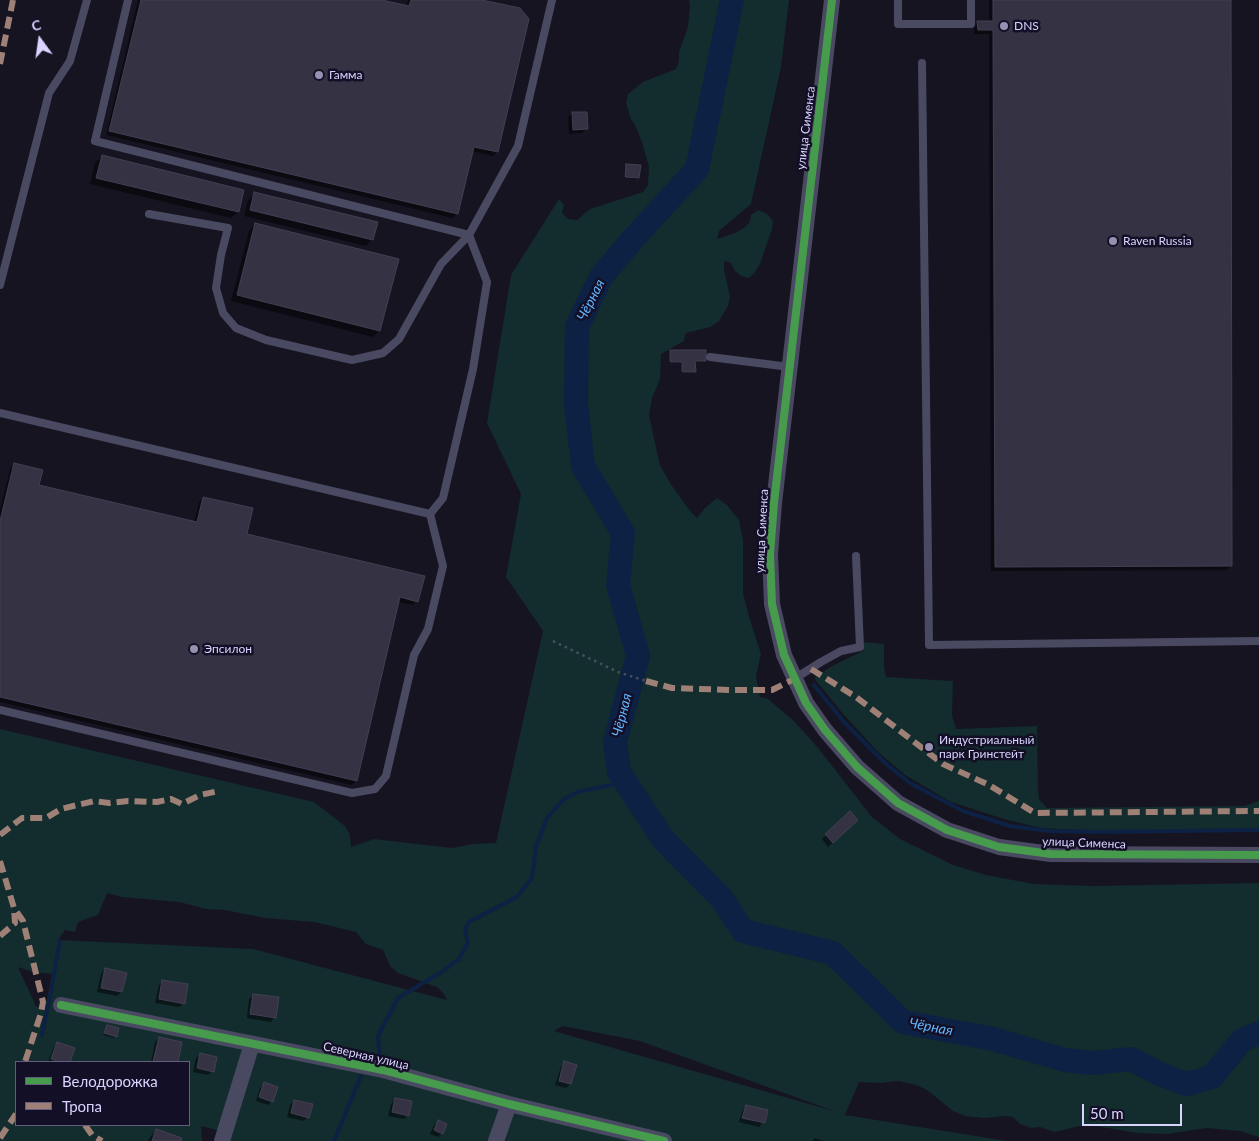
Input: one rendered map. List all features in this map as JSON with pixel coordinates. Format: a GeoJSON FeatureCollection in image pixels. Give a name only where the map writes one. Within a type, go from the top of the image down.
{"type":"FeatureCollection","features":[{"type":"Feature","properties":{"kind":"street","name":"улица Сименса"},"geometry":{"type":"LineString","coordinates":[[832,0],[774,503],[770,554],[772,604],[784,655],[794,679],[806,703],[825,730],[857,767],[898,803],[946,830],[999,847],[1051,854],[1259,854]]}},
{"type":"Feature","properties":{"kind":"street","name":"Северная улица"},"geometry":{"type":"LineString","coordinates":[[61,1005],[383,1070],[509,1104],[664,1141]]}},
{"type":"Feature","properties":{"kind":"street"},"geometry":{"type":"LineString","coordinates":[[222,1141],[252,1044]]}},
{"type":"Feature","properties":{"kind":"street"},"geometry":{"type":"LineString","coordinates":[[496,1141],[509,1104]]}},
{"type":"Feature","properties":{"kind":"lane"},"geometry":{"type":"LineString","coordinates":[[0,285],[49,93],[70,61],[88,0]]}},
{"type":"Feature","properties":{"kind":"lane"},"geometry":{"type":"LineString","coordinates":[[128,0],[95,141],[469,235]]}},
{"type":"Feature","properties":{"kind":"lane"},"geometry":{"type":"LineString","coordinates":[[149,214],[228,228],[221,255],[216,288],[223,313],[236,328],[266,340],[352,360],[383,353],[399,339],[441,264],[469,235],[518,146],[552,0]]}},
{"type":"Feature","properties":{"kind":"lane"},"geometry":{"type":"LineString","coordinates":[[898,0],[898,24],[971,24],[971,0]]}},
{"type":"Feature","properties":{"kind":"lane"},"geometry":{"type":"LineString","coordinates":[[922,63],[929,645],[1259,641]]}},
{"type":"Feature","properties":{"kind":"lane"},"geometry":{"type":"LineString","coordinates":[[430,514],[443,498],[474,369],[487,282],[469,235]]}},
{"type":"Feature","properties":{"kind":"lane"},"geometry":{"type":"LineString","coordinates":[[710,357],[790,367]]}},
{"type":"Feature","properties":{"kind":"lane"},"geometry":{"type":"LineString","coordinates":[[0,412],[430,514]]}},
{"type":"Feature","properties":{"kind":"lane"},"geometry":{"type":"LineString","coordinates":[[0,710],[352,793],[374,789],[386,776],[414,655],[428,628],[443,566],[430,514]]}},
{"type":"Feature","properties":{"kind":"lane"},"geometry":{"type":"LineString","coordinates":[[794,679],[841,651],[860,647],[856,556]]}},
{"type":"Feature","properties":{"kind":"path"},"geometry":{"type":"LineString","coordinates":[[552,641],[618,672],[646,681]]}},
{"type":"Feature","properties":{"kind":"green space"},"geometry":{"type":"Polygon","coordinates":[[[689,0],[789,0],[781,67],[751,204],[719,231],[717,239],[744,228],[750,222],[751,215],[758,210],[767,214],[773,221],[772,229],[760,264],[749,278],[741,276],[735,271],[731,263],[724,261],[730,297],[728,306],[719,321],[710,327],[686,333],[684,341],[661,354],[660,379],[652,398],[649,416],[660,465],[690,511],[697,518],[717,498],[727,505],[739,520],[743,540],[743,593],[761,654],[756,676],[760,697],[768,699],[795,722],[819,749],[872,817],[900,839],[953,865],[986,875],[1034,884],[1093,886],[1259,883],[1259,1137],[1240,1131],[1207,1128],[1167,1134],[1137,1133],[1096,1126],[1079,1126],[1055,1132],[1040,1127],[1031,1128],[1020,1124],[1013,1117],[985,1118],[965,1116],[953,1111],[927,1090],[899,1081],[880,1083],[859,1082],[845,1115],[1007,1141],[214,1141],[217,1130],[201,1126],[202,1141],[0,1141],[0,729],[314,802],[345,826],[350,835],[351,847],[374,839],[452,848],[473,844],[496,843],[543,631],[506,577],[521,494],[487,423],[511,275],[559,199],[564,205],[562,213],[568,219],[577,220],[590,209],[643,192],[648,185],[649,167],[642,142],[626,103],[628,94],[643,82],[676,69],[679,61],[679,52],[688,27],[689,0]],[[107,893],[98,915],[78,922],[75,932],[65,930],[58,940],[253,949],[447,1000],[437,987],[398,973],[390,966],[383,950],[366,944],[356,932],[314,922],[265,918],[225,910],[206,909],[179,902],[122,897],[107,893]],[[18,967],[36,1006],[45,1009],[52,974],[32,972],[18,967]],[[563,1026],[554,1031],[834,1111],[640,1041],[563,1026]]]}},
{"type":"Feature","properties":{"kind":"green space"},"geometry":{"type":"Polygon","coordinates":[[[863,642],[884,644],[886,677],[953,681],[952,715],[956,729],[1037,726],[1039,799],[1047,808],[1244,806],[1259,801],[1259,829],[1102,831],[1040,828],[951,802],[905,775],[878,752],[844,715],[814,678],[832,666],[863,651],[863,642]]]}},
{"type":"Feature","properties":{"kind":"building","name":"Гамма"},"geometry":{"type":"Polygon","coordinates":[[[141,0],[382,0],[409,6],[411,0],[482,0],[520,8],[529,19],[498,152],[474,147],[458,214],[109,131],[141,0]]]}},
{"type":"Feature","properties":{"kind":"building"},"geometry":{"type":"Polygon","coordinates":[[[993,0],[1231,0],[1232,566],[995,567],[993,30],[978,30],[977,21],[993,21],[993,0]]]}},
{"type":"Feature","properties":{"kind":"building"},"geometry":{"type":"Polygon","coordinates":[[[572,112],[587,112],[588,129],[573,130],[572,112]]]}},
{"type":"Feature","properties":{"kind":"building"},"geometry":{"type":"Polygon","coordinates":[[[102,155],[244,190],[239,212],[96,178],[102,155]]]}},
{"type":"Feature","properties":{"kind":"building"},"geometry":{"type":"Polygon","coordinates":[[[626,164],[641,165],[639,178],[625,177],[626,164]]]}},
{"type":"Feature","properties":{"kind":"building"},"geometry":{"type":"Polygon","coordinates":[[[254,192],[378,222],[373,240],[250,210],[254,192]]]}},
{"type":"Feature","properties":{"kind":"building"},"geometry":{"type":"Polygon","coordinates":[[[255,223],[399,259],[380,331],[237,295],[255,223]]]}},
{"type":"Feature","properties":{"kind":"building"},"geometry":{"type":"Polygon","coordinates":[[[670,350],[706,350],[706,361],[695,361],[696,372],[682,372],[682,362],[670,362],[670,350]]]}},
{"type":"Feature","properties":{"kind":"building","name":"Эпсилон"},"geometry":{"type":"Polygon","coordinates":[[[14,463],[43,470],[39,485],[197,522],[203,497],[253,508],[247,534],[425,576],[418,602],[400,597],[357,781],[0,697],[0,521],[14,463]]]}},
{"type":"Feature","properties":{"kind":"building"},"geometry":{"type":"Polygon","coordinates":[[[850,811],[858,820],[833,843],[825,834],[850,811]]]}},
{"type":"Feature","properties":{"kind":"building"},"geometry":{"type":"Polygon","coordinates":[[[105,968],[127,973],[122,992],[101,988],[105,968]]]}},
{"type":"Feature","properties":{"kind":"building"},"geometry":{"type":"Polygon","coordinates":[[[162,980],[188,984],[185,1004],[159,999],[162,980]]]}},
{"type":"Feature","properties":{"kind":"building"},"geometry":{"type":"Polygon","coordinates":[[[253,994],[279,997],[276,1018],[250,1014],[253,994]]]}},
{"type":"Feature","properties":{"kind":"building"},"geometry":{"type":"Polygon","coordinates":[[[107,1025],[119,1028],[117,1037],[104,1033],[107,1025]]]}},
{"type":"Feature","properties":{"kind":"building"},"geometry":{"type":"Polygon","coordinates":[[[159,1037],[182,1042],[178,1061],[153,1061],[159,1037]]]}},
{"type":"Feature","properties":{"kind":"building"},"geometry":{"type":"Polygon","coordinates":[[[57,1042],[75,1048],[70,1061],[51,1059],[57,1042]]]}},
{"type":"Feature","properties":{"kind":"building"},"geometry":{"type":"Polygon","coordinates":[[[200,1053],[217,1057],[214,1072],[197,1068],[200,1053]]]}},
{"type":"Feature","properties":{"kind":"building"},"geometry":{"type":"Polygon","coordinates":[[[564,1061],[577,1065],[571,1084],[559,1081],[564,1061]]]}},
{"type":"Feature","properties":{"kind":"building"},"geometry":{"type":"Polygon","coordinates":[[[264,1082],[278,1087],[273,1102],[259,1097],[264,1082]]]}},
{"type":"Feature","properties":{"kind":"building"},"geometry":{"type":"Polygon","coordinates":[[[395,1098],[412,1101],[409,1116],[392,1112],[395,1098]]]}},
{"type":"Feature","properties":{"kind":"building"},"geometry":{"type":"Polygon","coordinates":[[[294,1100],[313,1104],[309,1118],[291,1113],[294,1100]]]}},
{"type":"Feature","properties":{"kind":"building"},"geometry":{"type":"Polygon","coordinates":[[[746,1105],[768,1110],[765,1123],[742,1118],[746,1105]]]}},
{"type":"Feature","properties":{"kind":"building"},"geometry":{"type":"Polygon","coordinates":[[[438,1120],[447,1124],[443,1134],[434,1130],[438,1120]]]}},
{"type":"Feature","properties":{"kind":"building"},"geometry":{"type":"Polygon","coordinates":[[[156,1129],[182,1138],[181,1141],[152,1141],[156,1129]]]}},
{"type":"Feature","properties":{"kind":"waterway","name":"Чёрная"},"geometry":{"type":"LineString","coordinates":[[732,0],[697,169],[601,277],[577,327],[576,404],[583,466],[623,533],[618,585],[638,656],[615,742],[619,772],[663,839],[723,900],[743,931],[833,953],[903,1022],[993,1039],[1065,1060],[1092,1063],[1131,1059],[1162,1075],[1187,1084],[1212,1077],[1242,1040],[1259,1033]]}},
{"type":"Feature","properties":{"kind":"waterway"},"geometry":{"type":"LineString","coordinates":[[814,685],[844,722],[886,764],[910,783],[963,811],[1010,826],[1049,831],[1259,830]]}},
{"type":"Feature","properties":{"kind":"waterway"},"geometry":{"type":"LineString","coordinates":[[380,1058],[378,1036],[398,998],[458,960],[468,943],[465,930],[469,922],[517,897],[532,878],[536,847],[547,818],[564,799],[578,792],[625,782]]}},
{"type":"Feature","properties":{"kind":"waterway"},"geometry":{"type":"LineString","coordinates":[[49,1001],[60,941]]}},
{"type":"Feature","properties":{"kind":"waterway"},"geometry":{"type":"LineString","coordinates":[[42,1035],[48,1005]]}},
{"type":"Feature","properties":{"kind":"waterway"},"geometry":{"type":"LineString","coordinates":[[334,1141],[361,1076]]}},
{"type":"Feature","properties":{"kind":"marked path"},"geometry":{"type":"LineString","coordinates":[[0,64],[13,0]]}},
{"type":"Feature","properties":{"kind":"marked path"},"geometry":{"type":"LineString","coordinates":[[811,669],[856,697],[943,764],[989,785],[1035,813],[1259,811]]}},
{"type":"Feature","properties":{"kind":"marked path"},"geometry":{"type":"LineString","coordinates":[[646,681],[672,688],[772,690],[794,679]]}},
{"type":"Feature","properties":{"kind":"marked path"},"geometry":{"type":"LineString","coordinates":[[0,835],[22,818],[46,818],[61,809],[94,801],[109,803],[128,801],[157,802],[171,799],[182,804],[200,795],[219,791]]}},
{"type":"Feature","properties":{"kind":"marked path"},"geometry":{"type":"LineString","coordinates":[[0,861],[14,908],[23,921],[43,1002],[25,1061]]}},
{"type":"Feature","properties":{"kind":"marked path"},"geometry":{"type":"LineString","coordinates":[[0,936],[15,923],[14,908]]}},
{"type":"Feature","properties":{"kind":"marked path"},"geometry":{"type":"LineString","coordinates":[[0,1138],[15,1116]]}},
{"type":"Feature","properties":{"kind":"marked path"},"geometry":{"type":"LineString","coordinates":[[86,1126],[92,1135],[102,1141]]}},
{"type":"Feature","properties":{"kind":"cycle path"},"geometry":{"type":"LineString","coordinates":[[832,0],[774,503],[770,554],[772,604],[784,655],[806,703],[825,730],[857,767],[898,803],[947,830],[999,847],[1051,854],[1259,855]]}},
{"type":"Feature","properties":{"kind":"cycle path"},"geometry":{"type":"LineString","coordinates":[[61,1005],[383,1070],[509,1104],[664,1141]]}},
{"type":"Feature","properties":{"kind":"place","name":"DNS"},"geometry":{"type":"Point","coordinates":[1004,26]}},
{"type":"Feature","properties":{"kind":"place","name":"Гамма"},"geometry":{"type":"Point","coordinates":[319,75]}},
{"type":"Feature","properties":{"kind":"place","name":"Raven Russia"},"geometry":{"type":"Point","coordinates":[1113,241]}},
{"type":"Feature","properties":{"kind":"place","name":"Эпсилон"},"geometry":{"type":"Point","coordinates":[194,649]}},
{"type":"Feature","properties":{"kind":"place","name":"Индустриальный парк Гринстейт"},"geometry":{"type":"Point","coordinates":[929,747]}}]}
